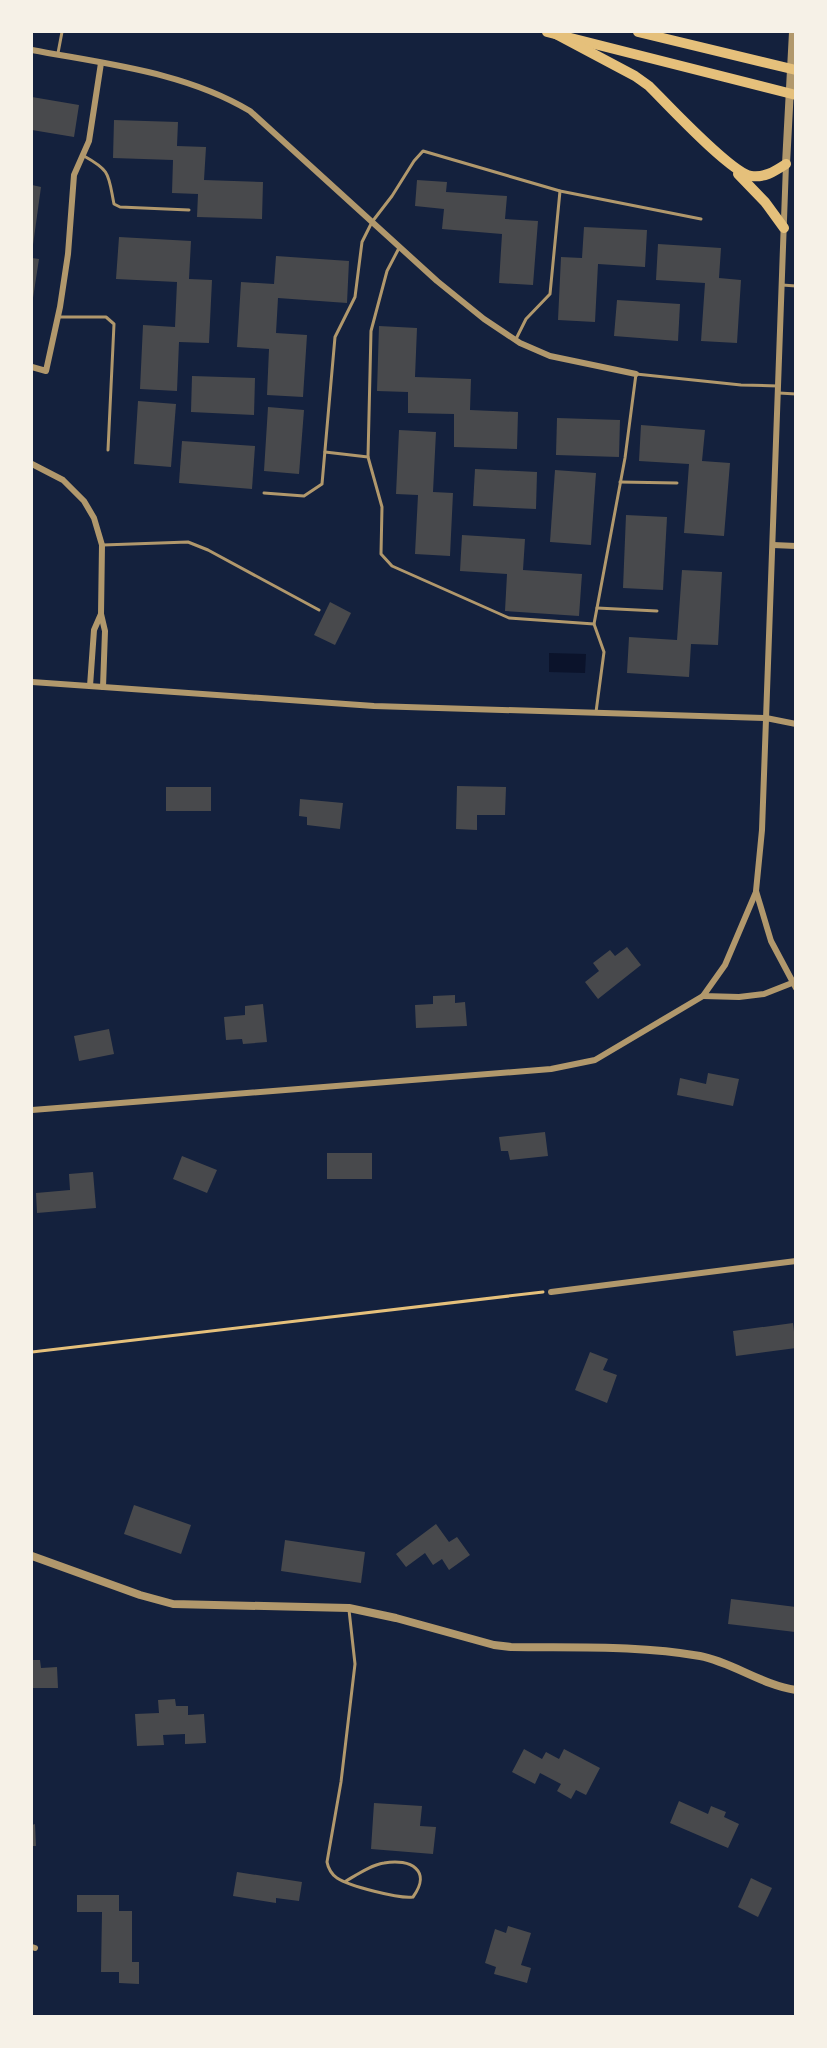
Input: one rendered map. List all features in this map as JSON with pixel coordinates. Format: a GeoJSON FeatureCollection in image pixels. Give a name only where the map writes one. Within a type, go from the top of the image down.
{"type":"FeatureCollection","features":[{"type":"Feature","properties":{"kind":"highway"},"geometry":{"type":"LineString","coordinates":[[638,32],[793,70]]}},
{"type":"Feature","properties":{"kind":"highway"},"geometry":{"type":"LineString","coordinates":[[551,33],[792,94]]}},
{"type":"Feature","properties":{"kind":"highway"},"geometry":{"type":"LineString","coordinates":[[551,33],[635,76],[649,86],[732,167],[765,202],[784,228]]}},
{"type":"Feature","properties":{"kind":"highway"},"geometry":{"type":"LineString","coordinates":[[732,167],[750,176],[758,176],[771,173],[786,164]]}},
{"type":"Feature","properties":{"kind":"street"},"geometry":{"type":"LineString","coordinates":[[32,1110],[551,1069],[595,1060],[703,996],[725,964],[756,891],[762,830],[786,164],[792,94],[793,32]]}},
{"type":"Feature","properties":{"kind":"street"},"geometry":{"type":"LineString","coordinates":[[32,50],[174,78],[225,96],[250,111],[399,247],[484,320],[515,340],[550,356],[636,375]]}},
{"type":"Feature","properties":{"kind":"street"},"geometry":{"type":"LineString","coordinates":[[32,367],[46,371],[58,317],[68,254],[74,175],[89,141],[101,63]]}},
{"type":"Feature","properties":{"kind":"street"},"geometry":{"type":"LineString","coordinates":[[32,464],[63,480],[84,501],[94,518],[102,545],[101,614],[105,631],[103,687]]}},
{"type":"Feature","properties":{"kind":"street"},"geometry":{"type":"LineString","coordinates":[[772,545],[795,546]]}},
{"type":"Feature","properties":{"kind":"street"},"geometry":{"type":"LineString","coordinates":[[90,686],[94,630],[101,614]]}},
{"type":"Feature","properties":{"kind":"street"},"geometry":{"type":"LineString","coordinates":[[32,682],[374,706],[766,718],[795,724]]}},
{"type":"Feature","properties":{"kind":"street"},"geometry":{"type":"LineString","coordinates":[[703,996],[739,997],[764,994],[794,986],[771,941],[756,891]]}},
{"type":"Feature","properties":{"kind":"street"},"geometry":{"type":"LineString","coordinates":[[551,1292],[795,1261]]}},
{"type":"Feature","properties":{"kind":"street"},"geometry":{"type":"LineString","coordinates":[[32,1556],[173,1604],[349,1608],[396,1618],[494,1645],[644,1649],[702,1656],[780,1687],[795,1690]]}},
{"type":"Feature","properties":{"kind":"lane"},"geometry":{"type":"LineString","coordinates":[[58,55],[62,32]]}},
{"type":"Feature","properties":{"kind":"lane"},"geometry":{"type":"LineString","coordinates":[[264,493],[304,496],[322,484],[335,337],[354,297],[362,242],[372,222],[423,150],[560,191],[701,219]]}},
{"type":"Feature","properties":{"kind":"lane"},"geometry":{"type":"LineString","coordinates":[[84,156],[104,167],[114,204],[120,207],[189,210]]}},
{"type":"Feature","properties":{"kind":"lane"},"geometry":{"type":"LineString","coordinates":[[515,340],[526,319],[550,294],[560,191]]}},
{"type":"Feature","properties":{"kind":"lane"},"geometry":{"type":"LineString","coordinates":[[399,247],[387,271],[371,331],[368,457],[382,507],[381,554],[392,566],[509,618],[594,624]]}},
{"type":"Feature","properties":{"kind":"lane"},"geometry":{"type":"LineString","coordinates":[[782,285],[795,286]]}},
{"type":"Feature","properties":{"kind":"lane"},"geometry":{"type":"LineString","coordinates":[[58,317],[106,317],[114,324],[108,450]]}},
{"type":"Feature","properties":{"kind":"lane"},"geometry":{"type":"LineString","coordinates":[[596,713],[604,652],[594,624],[620,482],[636,375],[779,389],[795,394]]}},
{"type":"Feature","properties":{"kind":"lane"},"geometry":{"type":"LineString","coordinates":[[325,452],[368,457]]}},
{"type":"Feature","properties":{"kind":"lane"},"geometry":{"type":"LineString","coordinates":[[620,482],[677,483]]}},
{"type":"Feature","properties":{"kind":"lane"},"geometry":{"type":"LineString","coordinates":[[102,545],[188,542],[208,550],[319,610]]}},
{"type":"Feature","properties":{"kind":"lane"},"geometry":{"type":"LineString","coordinates":[[597,608],[657,611]]}},
{"type":"Feature","properties":{"kind":"lane"},"geometry":{"type":"LineString","coordinates":[[346,1881],[373,1866],[396,1862],[414,1866],[420,1872],[421,1880],[412,1897],[402,1898],[346,1881],[337,1878],[328,1869],[327,1862],[355,1664],[349,1608]]}},
{"type":"Feature","properties":{"kind":"path"},"geometry":{"type":"LineString","coordinates":[[32,1352],[551,1292]]}},
{"type":"Feature","properties":{"kind":"water"},"geometry":{"type":"Polygon","coordinates":[[[549,653],[586,654],[585,673],[549,672],[549,653]]]}},
{"type":"Feature","properties":{"kind":"building"},"geometry":{"type":"Polygon","coordinates":[[[32,97],[79,105],[74,137],[32,130],[32,97]]]}},
{"type":"Feature","properties":{"kind":"building"},"geometry":{"type":"Polygon","coordinates":[[[114,120],[178,122],[177,146],[206,147],[204,180],[263,182],[262,219],[197,217],[198,194],[172,193],[173,160],[113,158],[114,120]]]}},
{"type":"Feature","properties":{"kind":"building"},"geometry":{"type":"Polygon","coordinates":[[[417,180],[447,182],[446,192],[507,196],[505,219],[538,221],[533,285],[499,283],[502,234],[442,229],[444,209],[415,206],[417,180]]]}},
{"type":"Feature","properties":{"kind":"building"},"geometry":{"type":"Polygon","coordinates":[[[32,185],[41,187],[33,245],[32,245],[32,185]]]}},
{"type":"Feature","properties":{"kind":"building"},"geometry":{"type":"Polygon","coordinates":[[[584,227],[647,230],[645,267],[598,264],[595,322],[558,320],[561,257],[582,258],[584,227]]]}},
{"type":"Feature","properties":{"kind":"building"},"geometry":{"type":"Polygon","coordinates":[[[119,237],[191,241],[189,279],[212,280],[209,343],[179,342],[177,391],[140,389],[143,325],[175,327],[177,282],[116,279],[119,237]]]}},
{"type":"Feature","properties":{"kind":"building"},"geometry":{"type":"Polygon","coordinates":[[[658,244],[721,248],[719,278],[741,280],[737,343],[701,341],[705,283],[656,280],[658,244]]]}},
{"type":"Feature","properties":{"kind":"building"},"geometry":{"type":"Polygon","coordinates":[[[276,256],[349,261],[347,303],[278,298],[276,333],[307,335],[303,397],[267,395],[269,349],[237,347],[241,282],[274,284],[276,256]]]}},
{"type":"Feature","properties":{"kind":"building"},"geometry":{"type":"Polygon","coordinates":[[[32,258],[39,259],[33,298],[32,298],[32,258]]]}},
{"type":"Feature","properties":{"kind":"building"},"geometry":{"type":"Polygon","coordinates":[[[617,300],[680,304],[678,341],[614,336],[617,300]]]}},
{"type":"Feature","properties":{"kind":"building"},"geometry":{"type":"Polygon","coordinates":[[[379,326],[417,328],[415,377],[471,379],[470,410],[518,412],[517,449],[454,447],[454,414],[408,413],[408,392],[377,391],[379,326]]]}},
{"type":"Feature","properties":{"kind":"building"},"geometry":{"type":"Polygon","coordinates":[[[192,376],[255,378],[254,415],[191,412],[192,376]]]}},
{"type":"Feature","properties":{"kind":"building"},"geometry":{"type":"Polygon","coordinates":[[[138,401],[176,404],[171,467],[134,464],[138,401]]]}},
{"type":"Feature","properties":{"kind":"building"},"geometry":{"type":"Polygon","coordinates":[[[268,407],[304,410],[299,474],[264,471],[268,407]]]}},
{"type":"Feature","properties":{"kind":"building"},"geometry":{"type":"Polygon","coordinates":[[[557,418],[620,420],[619,457],[556,455],[557,418]]]}},
{"type":"Feature","properties":{"kind":"building"},"geometry":{"type":"Polygon","coordinates":[[[641,425],[705,430],[702,461],[730,463],[724,536],[684,533],[689,464],[639,461],[641,425]]]}},
{"type":"Feature","properties":{"kind":"building"},"geometry":{"type":"Polygon","coordinates":[[[399,430],[436,432],[433,492],[453,493],[450,556],[415,554],[418,495],[396,494],[399,430]]]}},
{"type":"Feature","properties":{"kind":"building"},"geometry":{"type":"Polygon","coordinates":[[[182,441],[255,446],[252,489],[179,483],[182,441]]]}},
{"type":"Feature","properties":{"kind":"building"},"geometry":{"type":"Polygon","coordinates":[[[475,469],[537,472],[536,509],[473,506],[475,469]]]}},
{"type":"Feature","properties":{"kind":"building"},"geometry":{"type":"Polygon","coordinates":[[[555,470],[596,473],[591,545],[550,542],[555,470]]]}},
{"type":"Feature","properties":{"kind":"building"},"geometry":{"type":"Polygon","coordinates":[[[626,515],[667,517],[663,590],[623,588],[626,515]]]}},
{"type":"Feature","properties":{"kind":"building"},"geometry":{"type":"Polygon","coordinates":[[[462,535],[525,539],[523,570],[582,574],[579,616],[505,611],[507,574],[460,571],[462,535]]]}},
{"type":"Feature","properties":{"kind":"building"},"geometry":{"type":"Polygon","coordinates":[[[682,570],[722,572],[718,645],[691,644],[689,677],[627,673],[629,637],[677,640],[682,570]]]}},
{"type":"Feature","properties":{"kind":"building"},"geometry":{"type":"Polygon","coordinates":[[[330,602],[351,613],[335,645],[314,635],[330,602]]]}},
{"type":"Feature","properties":{"kind":"building"},"geometry":{"type":"Polygon","coordinates":[[[457,786],[506,787],[505,815],[477,815],[477,830],[456,829],[457,786]]]}},
{"type":"Feature","properties":{"kind":"building"},"geometry":{"type":"Polygon","coordinates":[[[166,787],[211,787],[211,811],[166,811],[166,787]]]}},
{"type":"Feature","properties":{"kind":"building"},"geometry":{"type":"Polygon","coordinates":[[[300,799],[343,803],[340,829],[307,825],[307,817],[299,816],[300,799]]]}},
{"type":"Feature","properties":{"kind":"building"},"geometry":{"type":"Polygon","coordinates":[[[627,947],[641,965],[598,999],[585,982],[599,971],[593,963],[610,950],[615,956],[627,947]]]}},
{"type":"Feature","properties":{"kind":"building"},"geometry":{"type":"Polygon","coordinates":[[[455,995],[455,1003],[465,1002],[467,1026],[416,1028],[415,1005],[433,1004],[433,996],[455,995]]]}},
{"type":"Feature","properties":{"kind":"building"},"geometry":{"type":"Polygon","coordinates":[[[263,1004],[267,1042],[243,1044],[242,1039],[226,1040],[224,1017],[245,1015],[245,1006],[263,1004]]]}},
{"type":"Feature","properties":{"kind":"building"},"geometry":{"type":"Polygon","coordinates":[[[109,1029],[114,1054],[79,1061],[74,1036],[109,1029]]]}},
{"type":"Feature","properties":{"kind":"building"},"geometry":{"type":"Polygon","coordinates":[[[708,1073],[739,1079],[733,1106],[677,1095],[680,1078],[706,1084],[708,1073]]]}},
{"type":"Feature","properties":{"kind":"building"},"geometry":{"type":"Polygon","coordinates":[[[545,1132],[548,1156],[510,1160],[508,1151],[501,1151],[499,1137],[545,1132]]]}},
{"type":"Feature","properties":{"kind":"building"},"geometry":{"type":"Polygon","coordinates":[[[327,1153],[372,1153],[372,1179],[327,1179],[327,1153]]]}},
{"type":"Feature","properties":{"kind":"building"},"geometry":{"type":"Polygon","coordinates":[[[182,1156],[217,1170],[207,1193],[173,1179],[182,1156]]]}},
{"type":"Feature","properties":{"kind":"building"},"geometry":{"type":"Polygon","coordinates":[[[93,1172],[96,1208],[37,1213],[36,1193],[70,1190],[69,1174],[93,1172]]]}},
{"type":"Feature","properties":{"kind":"building"},"geometry":{"type":"Polygon","coordinates":[[[793,1323],[796,1348],[736,1356],[733,1331],[793,1323]]]}},
{"type":"Feature","properties":{"kind":"building"},"geometry":{"type":"Polygon","coordinates":[[[590,1352],[608,1359],[603,1370],[617,1375],[607,1403],[575,1390],[590,1352]]]}},
{"type":"Feature","properties":{"kind":"building"},"geometry":{"type":"Polygon","coordinates":[[[134,1505],[191,1525],[181,1554],[124,1534],[134,1505]]]}},
{"type":"Feature","properties":{"kind":"building"},"geometry":{"type":"Polygon","coordinates":[[[436,1524],[449,1542],[457,1537],[470,1555],[449,1570],[442,1559],[433,1565],[425,1553],[406,1567],[396,1554],[436,1524]]]}},
{"type":"Feature","properties":{"kind":"building"},"geometry":{"type":"Polygon","coordinates":[[[285,1540],[365,1552],[361,1583],[281,1571],[285,1540]]]}},
{"type":"Feature","properties":{"kind":"building"},"geometry":{"type":"Polygon","coordinates":[[[731,1599],[796,1607],[795,1632],[728,1624],[731,1599]]]}},
{"type":"Feature","properties":{"kind":"building"},"geometry":{"type":"Polygon","coordinates":[[[32,1660],[40,1660],[41,1668],[57,1667],[58,1688],[32,1688],[32,1660]]]}},
{"type":"Feature","properties":{"kind":"building"},"geometry":{"type":"Polygon","coordinates":[[[175,1699],[176,1706],[188,1706],[188,1715],[204,1714],[206,1743],[185,1744],[185,1734],[163,1735],[164,1745],[137,1746],[135,1714],[159,1713],[158,1700],[175,1699]]]}},
{"type":"Feature","properties":{"kind":"building"},"geometry":{"type":"Polygon","coordinates":[[[524,1749],[542,1759],[546,1752],[559,1759],[564,1749],[600,1768],[586,1795],[576,1790],[571,1799],[557,1791],[561,1784],[540,1773],[535,1784],[512,1772],[524,1749]]]}},
{"type":"Feature","properties":{"kind":"building"},"geometry":{"type":"Polygon","coordinates":[[[679,1801],[708,1814],[711,1806],[726,1812],[724,1817],[739,1824],[728,1848],[670,1823],[679,1801]]]}},
{"type":"Feature","properties":{"kind":"building"},"geometry":{"type":"Polygon","coordinates":[[[374,1803],[422,1806],[420,1826],[436,1827],[433,1854],[371,1849],[374,1803]]]}},
{"type":"Feature","properties":{"kind":"building"},"geometry":{"type":"Polygon","coordinates":[[[35,1824],[36,1846],[32,1846],[32,1825],[35,1824]]]}},
{"type":"Feature","properties":{"kind":"building"},"geometry":{"type":"Polygon","coordinates":[[[237,1872],[302,1882],[299,1901],[276,1898],[276,1903],[233,1896],[237,1872]]]}},
{"type":"Feature","properties":{"kind":"building"},"geometry":{"type":"Polygon","coordinates":[[[751,1878],[772,1888],[758,1917],[738,1907],[751,1878]]]}},
{"type":"Feature","properties":{"kind":"building"},"geometry":{"type":"Polygon","coordinates":[[[77,1895],[119,1895],[119,1911],[132,1911],[132,1962],[139,1962],[139,1984],[119,1983],[119,1972],[101,1972],[102,1912],[77,1912],[77,1895]]]}},
{"type":"Feature","properties":{"kind":"building"},"geometry":{"type":"Polygon","coordinates":[[[508,1926],[531,1933],[521,1965],[531,1968],[527,1983],[494,1974],[496,1967],[485,1963],[495,1929],[506,1933],[508,1926]]]}}]}
